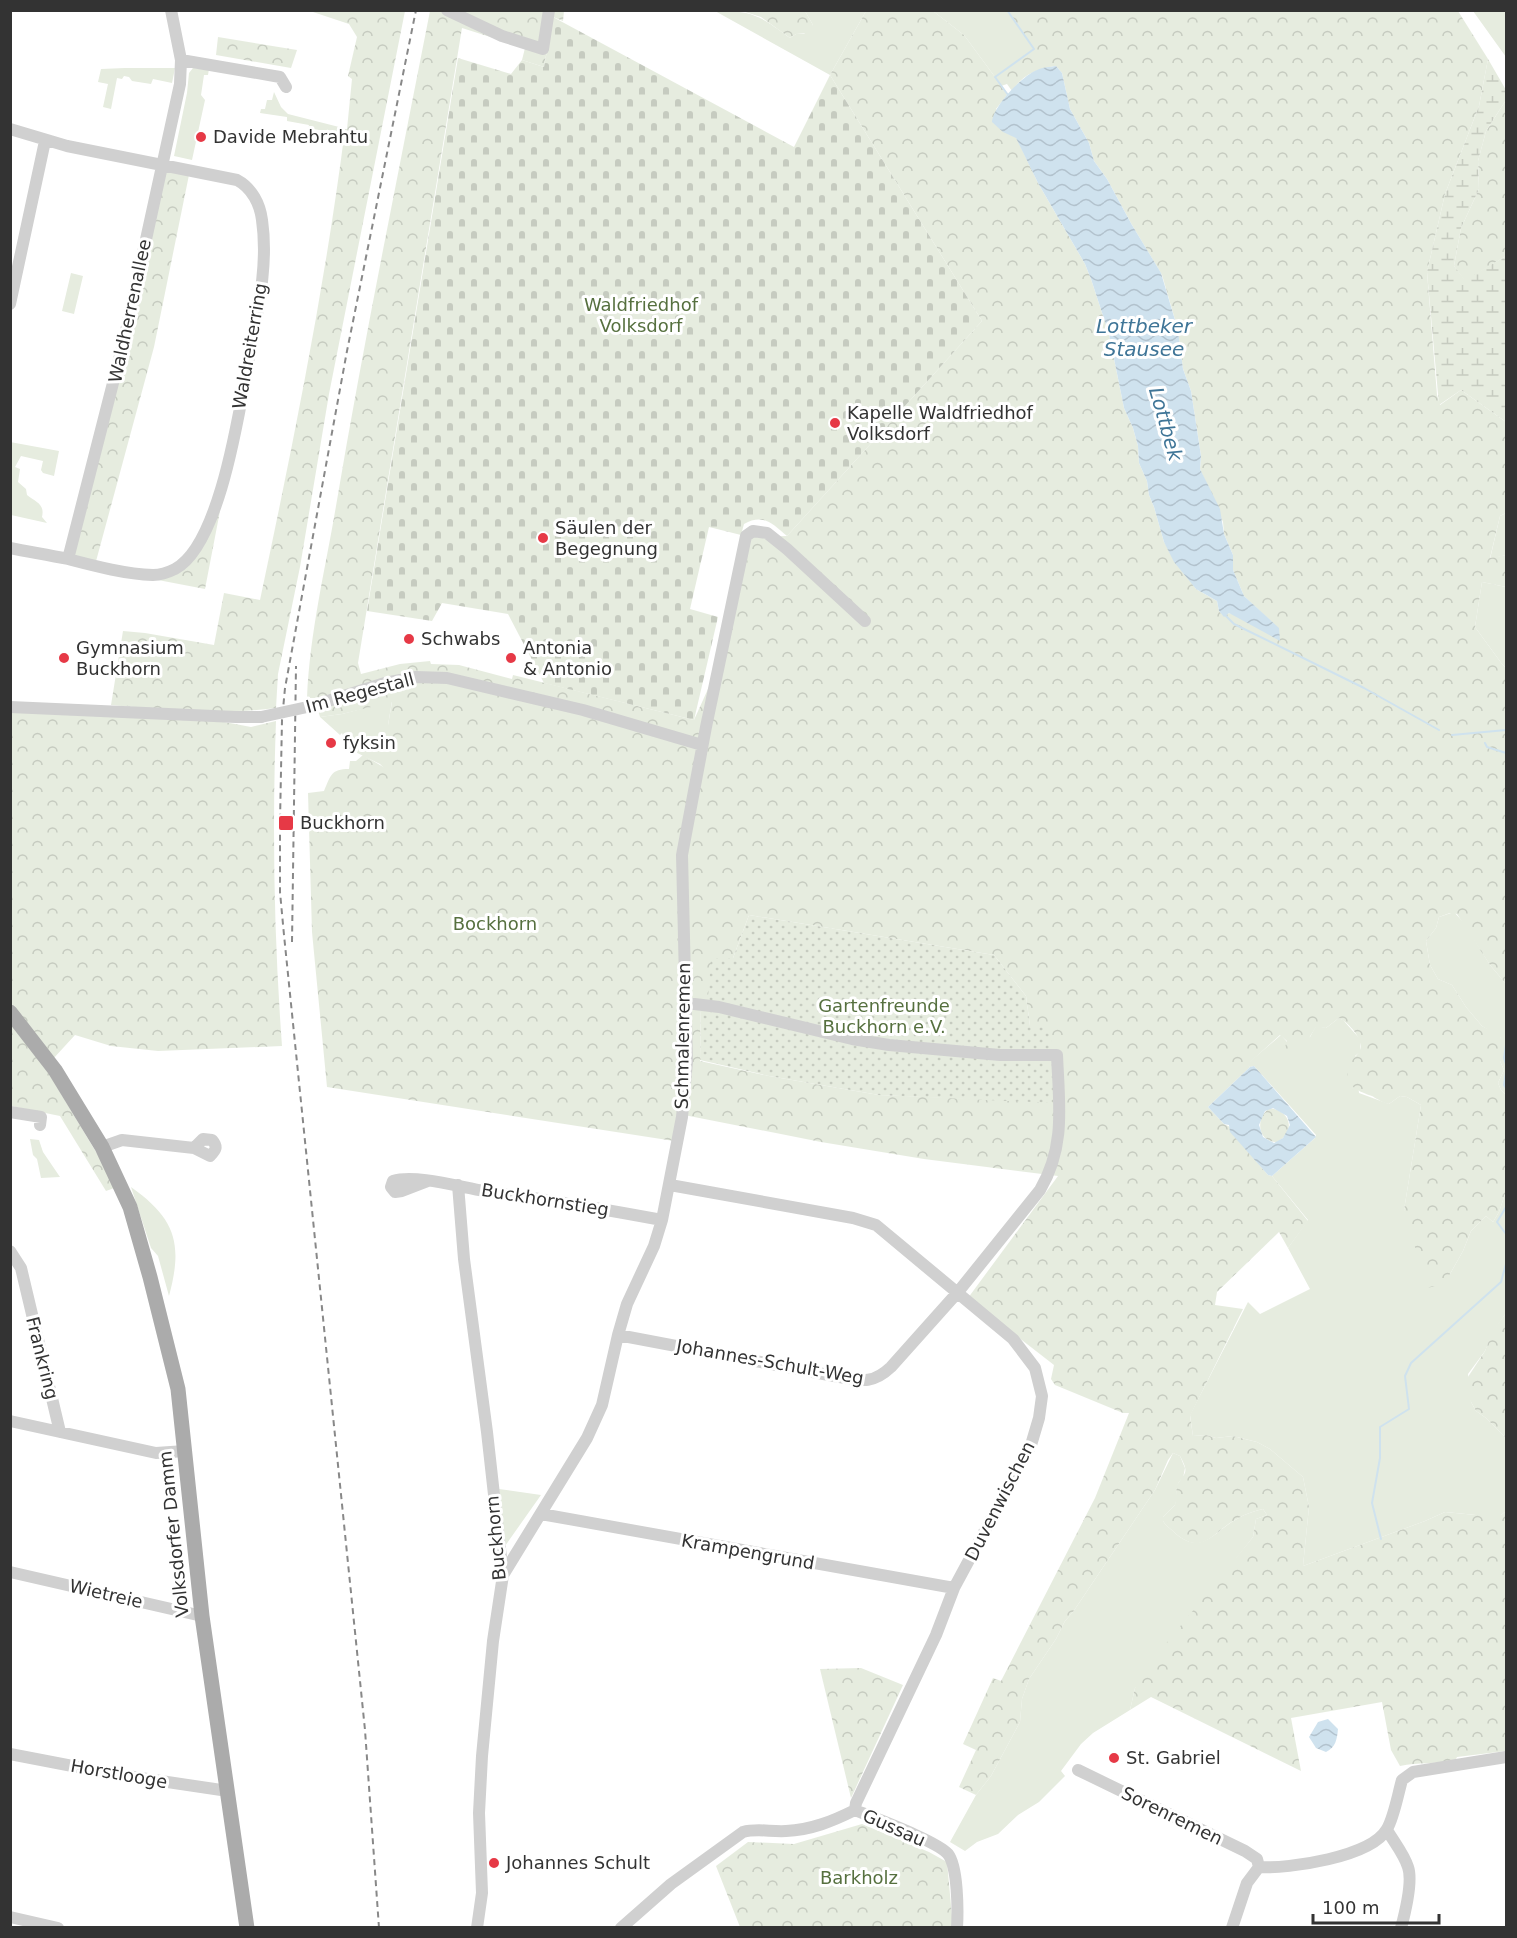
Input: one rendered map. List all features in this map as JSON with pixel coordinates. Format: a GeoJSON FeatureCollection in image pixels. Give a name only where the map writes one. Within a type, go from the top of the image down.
{"type":"FeatureCollection","features":[{"type":"Feature","properties":{"kind":"main road","name":"Volksdorfer Damm"},"geometry":{"type":"LineString","coordinates":[[10,1012],[55,1070],[102,1147],[130,1207],[150,1277],[178,1389],[202,1616],[248,1928]]}},
{"type":"Feature","properties":{"kind":"street","name":"Waldherrenallee"},"geometry":{"type":"LineString","coordinates":[[68,559],[124,340],[180,84],[181,60],[171,10]]}},
{"type":"Feature","properties":{"kind":"street"},"geometry":{"type":"LineString","coordinates":[[447,10],[502,36],[543,49],[549,10]]}},
{"type":"Feature","properties":{"kind":"street"},"geometry":{"type":"LineString","coordinates":[[181,60],[280,77],[286,87]]}},
{"type":"Feature","properties":{"kind":"street","name":"Waldreiterring"},"geometry":{"type":"LineString","coordinates":[[10,129],[45,141],[232,178],[242,182],[252,192],[260,208],[264,260],[260,296],[231,452],[214,509],[193,553],[187,560],[173,570],[154,575],[95,566],[10,548]]}},
{"type":"Feature","properties":{"kind":"street"},"geometry":{"type":"LineString","coordinates":[[10,303],[45,141]]}},
{"type":"Feature","properties":{"kind":"street","name":"Schmalenremen"},"geometry":{"type":"LineString","coordinates":[[503,1575],[587,1438],[602,1405],[627,1304],[654,1246],[662,1220],[682,1117],[687,1062],[682,855],[702,745],[746,536],[757,531],[771,536],[865,621]]}},
{"type":"Feature","properties":{"kind":"street","name":"Im Regestall"},"geometry":{"type":"LineString","coordinates":[[10,707],[261,717],[416,676],[447,678],[583,710],[702,745]]}},
{"type":"Feature","properties":{"kind":"street"},"geometry":{"type":"LineString","coordinates":[[686,1003],[719,1007],[840,1036],[889,1045],[1000,1055],[1057,1055],[1059,1122],[1057,1146],[1051,1171],[1040,1190],[958,1292]]}},
{"type":"Feature","properties":{"kind":"street"},"geometry":{"type":"LineString","coordinates":[[10,1112],[41,1117],[40,1125]]}},
{"type":"Feature","properties":{"kind":"street"},"geometry":{"type":"LineString","coordinates":[[102,1147],[122,1140],[194,1148]]}},
{"type":"Feature","properties":{"kind":"street","name":"Buckhornstieg"},"geometry":{"type":"LineString","coordinates":[[428,1181],[556,1203],[607,1209],[662,1220]]}},
{"type":"Feature","properties":{"kind":"street","name":"Buckhorn"},"geometry":{"type":"LineString","coordinates":[[458,1185],[464,1259],[486,1421],[503,1575],[493,1641],[482,1756],[479,1813],[482,1893],[477,1928]]}},
{"type":"Feature","properties":{"kind":"street","name":"Duvenwischen"},"geometry":{"type":"LineString","coordinates":[[670,1185],[853,1218],[876,1225],[1013,1339],[1035,1368],[1042,1396],[1039,1418],[1031,1445],[954,1588],[936,1635],[856,1803],[855,1810]]}},
{"type":"Feature","properties":{"kind":"street","name":"Frankring"},"geometry":{"type":"LineString","coordinates":[[10,1251],[21,1268],[60,1432]]}},
{"type":"Feature","properties":{"kind":"street","name":"Johannes-Schult-Weg"},"geometry":{"type":"LineString","coordinates":[[618,1335],[865,1381],[882,1376],[958,1292]]}},
{"type":"Feature","properties":{"kind":"street","name":"Frankring"},"geometry":{"type":"LineString","coordinates":[[10,1421],[156,1453],[185,1451]]}},
{"type":"Feature","properties":{"kind":"street","name":"Krampengrund"},"geometry":{"type":"LineString","coordinates":[[541,1514],[954,1588]]}},
{"type":"Feature","properties":{"kind":"street","name":"Wietreie"},"geometry":{"type":"LineString","coordinates":[[10,1572],[202,1616]]}},
{"type":"Feature","properties":{"kind":"street","name":"Horstlooge"},"geometry":{"type":"LineString","coordinates":[[10,1754],[228,1791]]}},
{"type":"Feature","properties":{"kind":"street"},"geometry":{"type":"LineString","coordinates":[[1232,1928],[1247,1883],[1259,1867],[1279,1868],[1340,1856],[1363,1848],[1387,1830],[1402,1780],[1407,1775],[1413,1772],[1506,1757]]}},
{"type":"Feature","properties":{"kind":"street","name":"Sorenremen"},"geometry":{"type":"LineString","coordinates":[[1078,1770],[1245,1851],[1257,1859],[1259,1867]]}},
{"type":"Feature","properties":{"kind":"street","name":"Gussau"},"geometry":{"type":"LineString","coordinates":[[621,1928],[671,1884],[743,1832],[811,1828],[855,1810],[922,1839],[947,1853],[953,1866],[957,1928]]}},
{"type":"Feature","properties":{"kind":"street"},"geometry":{"type":"LineString","coordinates":[[1387,1830],[1410,1870],[1406,1910],[1401,1928]]}},
{"type":"Feature","properties":{"kind":"street"},"geometry":{"type":"LineString","coordinates":[[10,1917],[58,1928]]}},
{"type":"Feature","properties":{"kind":"green space"},"geometry":{"type":"Polygon","coordinates":[[[310,11],[405,11],[329,394],[300,567],[278,674],[276,708],[214,711],[111,705],[123,631],[214,645],[224,593],[260,600],[318,306],[345,129],[347,129],[352,79],[348,76],[357,37],[349,24],[310,11]]]}},
{"type":"Feature","properties":{"kind":"green space","name":"Bockhorn"},"geometry":{"type":"Polygon","coordinates":[[[430,11],[564,11],[563,21],[553,17],[544,67],[522,60],[525,48],[462,28],[358,663],[361,674],[400,664],[430,661],[431,664],[459,665],[512,679],[513,675],[694,720],[726,649],[751,537],[787,536],[982,321],[830,75],[866,11],[933,11],[964,35],[995,77],[1034,49],[1008,11],[1458,11],[1488,59],[1479,106],[1445,194],[1427,272],[1437,395],[1440,405],[1461,390],[1506,422],[1506,513],[1500,516],[1490,558],[1506,555],[1506,587],[1482,582],[1475,627],[1506,668],[1506,984],[1490,965],[1457,914],[1450,913],[1439,917],[1436,928],[1426,941],[1430,965],[1438,979],[1452,985],[1482,1026],[1499,1035],[1503,1042],[1500,1061],[1504,1070],[1498,1083],[1506,1095],[1506,1191],[1493,1222],[1486,1216],[1471,1231],[1450,1274],[1440,1285],[1427,1288],[1404,1210],[1421,1105],[1407,1097],[1400,1096],[1389,1104],[1353,1087],[1347,1073],[1350,1062],[1361,1048],[1360,1043],[1347,1023],[1339,1018],[1326,1028],[1316,1027],[1304,1046],[1290,1053],[1285,1047],[1287,1041],[1280,1035],[1248,1064],[1250,1067],[1208,1107],[1224,1124],[1230,1127],[1230,1130],[1268,1175],[1272,1176],[1308,1221],[1288,1248],[1279,1232],[1217,1292],[1215,1305],[1243,1309],[1190,1416],[1193,1436],[1206,1435],[1216,1438],[1233,1436],[1257,1442],[1270,1449],[1303,1477],[1309,1507],[1303,1566],[1445,1512],[1501,1515],[1506,1511],[1506,1751],[1457,1757],[1455,1761],[1400,1766],[1391,1750],[1382,1702],[1291,1718],[1301,1771],[1151,1697],[1130,1710],[1135,1688],[1142,1673],[1253,1537],[1256,1519],[1267,1515],[1263,1509],[1243,1516],[1201,1543],[1194,1543],[1176,1534],[1163,1521],[1163,1517],[1175,1505],[1177,1485],[1185,1472],[1180,1456],[1173,1453],[1155,1490],[1065,1621],[1056,1639],[1029,1679],[1022,1699],[1020,1722],[991,1776],[976,1795],[959,1787],[976,1750],[963,1744],[993,1678],[1001,1681],[1095,1498],[1129,1413],[1123,1413],[1055,1385],[1051,1379],[1054,1365],[968,1298],[1058,1176],[924,1159],[821,1142],[679,1114],[674,1141],[327,1087],[312,932],[308,793],[324,791],[332,774],[338,770],[349,769],[350,761],[356,761],[363,755],[385,768],[385,749],[388,743],[392,702],[320,717],[314,698],[307,698],[311,649],[358,382],[430,11]],[[1056,66],[1031,73],[1012,91],[1007,84],[1001,86],[1007,95],[996,109],[1016,137],[1038,183],[1085,264],[1091,279],[1109,334],[1124,408],[1138,446],[1139,463],[1147,481],[1149,495],[1164,542],[1196,589],[1217,601],[1219,611],[1224,616],[1229,613],[1278,628],[1244,596],[1233,570],[1233,555],[1224,534],[1223,522],[1200,469],[1201,456],[1191,391],[1183,369],[1178,330],[1162,275],[1107,179],[1094,161],[1089,143],[1070,109],[1062,73],[1056,66]],[[749,915],[733,958],[708,998],[701,998],[700,1061],[769,1076],[879,1095],[1053,1102],[1030,1026],[1026,996],[994,955],[749,915]]]}},
{"type":"Feature","properties":{"kind":"green space"},"geometry":{"type":"Polygon","coordinates":[[[715,11],[748,13],[771,24],[790,38],[796,34],[804,34],[813,25],[805,11],[866,11],[830,75],[715,11]]]}},
{"type":"Feature","properties":{"kind":"green space"},"geometry":{"type":"Polygon","coordinates":[[[742,11],[805,11],[813,25],[811,33],[796,34],[790,38],[761,17],[742,11]]]}},
{"type":"Feature","properties":{"kind":"green space"},"geometry":{"type":"Polygon","coordinates":[[[933,11],[1007,11],[1034,49],[995,77],[964,35],[933,11]]]}},
{"type":"Feature","properties":{"kind":"green space"},"geometry":{"type":"Polygon","coordinates":[[[1473,11],[1506,11],[1506,57],[1473,11]]]}},
{"type":"Feature","properties":{"kind":"green space","name":"Waldfriedhof Volksdorf"},"geometry":{"type":"Polygon","coordinates":[[[553,17],[794,147],[830,75],[982,321],[787,536],[772,524],[762,520],[744,524],[741,535],[709,527],[690,609],[718,617],[694,720],[544,683],[508,614],[442,603],[432,621],[367,611],[458,58],[511,74],[522,60],[544,67],[553,17]]]}},
{"type":"Feature","properties":{"kind":"green space"},"geometry":{"type":"Polygon","coordinates":[[[218,37],[297,50],[291,68],[216,55],[218,37]]]}},
{"type":"Feature","properties":{"kind":"green space"},"geometry":{"type":"Polygon","coordinates":[[[1488,59],[1506,90],[1506,100],[1486,131],[1478,161],[1479,189],[1461,228],[1454,266],[1465,280],[1506,256],[1506,422],[1461,390],[1439,405],[1427,272],[1445,194],[1479,106],[1488,59]]]}},
{"type":"Feature","properties":{"kind":"green space"},"geometry":{"type":"Polygon","coordinates":[[[175,68],[172,83],[153,79],[151,84],[132,81],[129,77],[124,76],[122,79],[117,78],[111,109],[103,107],[108,84],[98,82],[101,69],[175,68]]]}},
{"type":"Feature","properties":{"kind":"green space"},"geometry":{"type":"Polygon","coordinates":[[[193,68],[209,69],[208,75],[204,75],[201,95],[205,100],[192,160],[174,156],[189,73],[193,68]]]}},
{"type":"Feature","properties":{"kind":"green space"},"geometry":{"type":"Polygon","coordinates":[[[274,92],[281,107],[288,114],[343,128],[342,138],[330,136],[330,132],[308,128],[309,125],[287,121],[287,117],[260,113],[261,109],[265,109],[267,100],[272,100],[274,92]]]}},
{"type":"Feature","properties":{"kind":"green space"},"geometry":{"type":"Polygon","coordinates":[[[1506,100],[1506,256],[1465,281],[1454,266],[1461,228],[1479,189],[1478,161],[1486,131],[1506,100]]]}},
{"type":"Feature","properties":{"kind":"green space"},"geometry":{"type":"Polygon","coordinates":[[[190,170],[154,347],[95,565],[73,561],[164,172],[190,170]]]}},
{"type":"Feature","properties":{"kind":"green space"},"geometry":{"type":"Polygon","coordinates":[[[71,273],[83,276],[74,314],[62,311],[71,273]]]}},
{"type":"Feature","properties":{"kind":"green space"},"geometry":{"type":"Polygon","coordinates":[[[10,442],[59,451],[54,476],[43,473],[41,470],[43,461],[21,456],[15,467],[20,469],[18,482],[26,489],[27,495],[41,506],[42,517],[47,523],[11,515],[10,442]]]}},
{"type":"Feature","properties":{"kind":"green space"},"geometry":{"type":"Polygon","coordinates":[[[220,511],[205,589],[158,580],[173,570],[220,511]]]}},
{"type":"Feature","properties":{"kind":"green space"},"geometry":{"type":"Polygon","coordinates":[[[1506,513],[1506,555],[1490,559],[1500,516],[1506,513]]]}},
{"type":"Feature","properties":{"kind":"green space"},"geometry":{"type":"Polygon","coordinates":[[[1482,582],[1506,587],[1506,668],[1475,627],[1482,582]]]}},
{"type":"Feature","properties":{"kind":"green space"},"geometry":{"type":"Polygon","coordinates":[[[392,701],[388,743],[385,749],[385,769],[380,764],[349,749],[342,733],[340,735],[320,717],[342,714],[392,701]]]}},
{"type":"Feature","properties":{"kind":"green space"},"geometry":{"type":"Polygon","coordinates":[[[10,710],[214,720],[251,727],[276,721],[274,884],[282,1046],[158,1051],[111,1046],[75,1035],[53,1059],[11,1005],[10,710]]]}},
{"type":"Feature","properties":{"kind":"green space"},"geometry":{"type":"Polygon","coordinates":[[[1454,912],[1464,923],[1490,965],[1506,984],[1506,1095],[1498,1083],[1504,1070],[1500,1061],[1501,1038],[1482,1026],[1452,985],[1438,979],[1430,965],[1426,941],[1436,928],[1439,917],[1454,912]]]}},
{"type":"Feature","properties":{"kind":"green space","name":"Gartenfreunde Buckhorn e.V."},"geometry":{"type":"Polygon","coordinates":[[[749,915],[994,955],[1026,996],[1030,1026],[1050,1027],[1053,1103],[879,1095],[769,1076],[700,1060],[701,997],[708,998],[711,958],[733,958],[749,915]]]}},
{"type":"Feature","properties":{"kind":"green space"},"geometry":{"type":"Polygon","coordinates":[[[1339,1018],[1360,1039],[1360,1052],[1355,1056],[1359,1093],[1389,1104],[1400,1096],[1407,1097],[1421,1105],[1404,1210],[1450,1274],[1471,1231],[1486,1216],[1493,1222],[1506,1191],[1506,1313],[1493,1332],[1485,1351],[1468,1374],[1471,1402],[1476,1411],[1506,1438],[1506,1511],[1501,1515],[1445,1512],[1303,1566],[1309,1507],[1303,1477],[1270,1449],[1257,1442],[1233,1436],[1216,1438],[1206,1435],[1193,1436],[1190,1415],[1248,1302],[1260,1314],[1310,1289],[1288,1248],[1308,1220],[1272,1176],[1316,1135],[1254,1066],[1250,1067],[1247,1064],[1281,1035],[1287,1042],[1310,1037],[1316,1026],[1326,1028],[1339,1018]]]}},
{"type":"Feature","properties":{"kind":"green space"},"geometry":{"type":"Polygon","coordinates":[[[10,1020],[33,1047],[117,1187],[106,1191],[60,1116],[11,1106],[10,1020]]]}},
{"type":"Feature","properties":{"kind":"green space"},"geometry":{"type":"Polygon","coordinates":[[[1270,1108],[1283,1113],[1288,1122],[1287,1133],[1277,1142],[1265,1138],[1260,1128],[1262,1117],[1270,1108]]]}},
{"type":"Feature","properties":{"kind":"green space"},"geometry":{"type":"Polygon","coordinates":[[[30,1139],[39,1140],[43,1152],[60,1177],[41,1178],[30,1139]]]}},
{"type":"Feature","properties":{"kind":"green space"},"geometry":{"type":"Polygon","coordinates":[[[131,1187],[158,1210],[172,1234],[175,1262],[169,1296],[158,1256],[151,1248],[131,1187]]]}},
{"type":"Feature","properties":{"kind":"green space"},"geometry":{"type":"Polygon","coordinates":[[[1506,1313],[1506,1438],[1476,1411],[1466,1393],[1464,1383],[1485,1351],[1492,1332],[1506,1313]]]}},
{"type":"Feature","properties":{"kind":"green space"},"geometry":{"type":"Polygon","coordinates":[[[1173,1453],[1180,1456],[1185,1468],[1183,1478],[1177,1487],[1175,1505],[1163,1517],[1163,1521],[1185,1540],[1194,1543],[1201,1542],[1246,1514],[1263,1509],[1267,1515],[1256,1519],[1253,1537],[1135,1688],[1130,1710],[1093,1733],[1081,1744],[1061,1771],[1065,1776],[1039,1802],[1018,1815],[998,1834],[977,1842],[965,1851],[950,1842],[976,1795],[991,1776],[1020,1722],[1022,1699],[1029,1679],[1056,1639],[1065,1621],[1155,1490],[1173,1453]]]}},
{"type":"Feature","properties":{"kind":"green space"},"geometry":{"type":"Polygon","coordinates":[[[499,1489],[541,1495],[505,1546],[499,1489]]]}},
{"type":"Feature","properties":{"kind":"green space"},"geometry":{"type":"Polygon","coordinates":[[[861,1668],[903,1685],[851,1798],[820,1669],[861,1668]]]}},
{"type":"Feature","properties":{"kind":"green space","name":"Barkholz"},"geometry":{"type":"Polygon","coordinates":[[[862,1824],[947,1862],[953,1927],[740,1927],[716,1866],[748,1842],[794,1844],[862,1824]]]}},
{"type":"Feature","properties":{"kind":"water","name":"Lottbeker Stausee"},"geometry":{"type":"Polygon","coordinates":[[[1056,66],[1062,73],[1070,109],[1089,143],[1094,161],[1107,179],[1161,273],[1178,330],[1183,369],[1191,391],[1201,456],[1200,469],[1220,509],[1224,534],[1233,555],[1233,570],[1244,596],[1279,628],[1280,641],[1229,613],[1224,617],[1219,611],[1217,601],[1196,589],[1174,562],[1164,542],[1149,495],[1147,481],[1139,463],[1138,446],[1124,408],[1109,334],[1085,264],[1038,183],[1016,138],[1003,132],[992,122],[997,108],[1024,78],[1039,69],[1056,66]]]}},
{"type":"Feature","properties":{"kind":"water"},"geometry":{"type":"Polygon","coordinates":[[[1254,1066],[1316,1137],[1272,1176],[1268,1175],[1230,1132],[1229,1125],[1224,1124],[1208,1107],[1250,1067],[1254,1066]],[[1273,1108],[1265,1111],[1259,1125],[1263,1137],[1274,1143],[1283,1138],[1290,1125],[1287,1116],[1273,1108]]]}},
{"type":"Feature","properties":{"kind":"water"},"geometry":{"type":"Polygon","coordinates":[[[1328,1719],[1338,1729],[1334,1745],[1326,1752],[1316,1748],[1309,1737],[1318,1722],[1328,1719]]]}},
{"type":"Feature","properties":{"kind":"waterway","name":"Lottbek"},"geometry":{"type":"LineString","coordinates":[[1007,10],[1034,49],[995,77],[1008,95]]}},
{"type":"Feature","properties":{"kind":"waterway","name":"Lottbek"},"geometry":{"type":"LineString","coordinates":[[1224,614],[1234,624],[1364,688],[1439,730]]}},
{"type":"Feature","properties":{"kind":"waterway","name":"Lottbek"},"geometry":{"type":"LineString","coordinates":[[1452,735],[1506,730]]}},
{"type":"Feature","properties":{"kind":"waterway"},"geometry":{"type":"LineString","coordinates":[[1485,743],[1487,747],[1506,753]]}},
{"type":"Feature","properties":{"kind":"waterway"},"geometry":{"type":"LineString","coordinates":[[1506,1045],[1504,1058],[1506,1064]]}},
{"type":"Feature","properties":{"kind":"waterway"},"geometry":{"type":"LineString","coordinates":[[1506,1073],[1504,1085],[1506,1088]]}},
{"type":"Feature","properties":{"kind":"waterway"},"geometry":{"type":"LineString","coordinates":[[1506,1207],[1497,1222],[1506,1234]]}},
{"type":"Feature","properties":{"kind":"waterway"},"geometry":{"type":"LineString","coordinates":[[1381,1539],[1372,1503],[1380,1458],[1380,1427],[1409,1409],[1405,1376],[1411,1363],[1501,1282],[1506,1264]]}},
{"type":"Feature","properties":{"kind":"railway"},"geometry":{"type":"LineString","coordinates":[[379,1928],[365,1730],[280,892],[280,822],[282,720],[285,688],[347,351],[416,10]]}},
{"type":"Feature","properties":{"kind":"railway"},"geometry":{"type":"LineString","coordinates":[[292,942],[296,666]]}},
{"type":"Feature","properties":{"kind":"place","name":"Davide Mebrahtu"},"geometry":{"type":"Point","coordinates":[201,137]}},
{"type":"Feature","properties":{"kind":"place","name":"Kapelle Waldfriedhof Volksdorf"},"geometry":{"type":"Point","coordinates":[835,423]}},
{"type":"Feature","properties":{"kind":"place","name":"Säulen der Begegnung"},"geometry":{"type":"Point","coordinates":[543,538]}},
{"type":"Feature","properties":{"kind":"place","name":"Schwabs"},"geometry":{"type":"Point","coordinates":[409,639]}},
{"type":"Feature","properties":{"kind":"place","name":"Gymnasium Buckhorn"},"geometry":{"type":"Point","coordinates":[64,658]}},
{"type":"Feature","properties":{"kind":"place","name":"Antonia & Antonio"},"geometry":{"type":"Point","coordinates":[511,658]}},
{"type":"Feature","properties":{"kind":"place","name":"fyksin"},"geometry":{"type":"Point","coordinates":[331,743]}},
{"type":"Feature","properties":{"kind":"place","name":"Buckhorn"},"geometry":{"type":"Point","coordinates":[286,823]}},
{"type":"Feature","properties":{"kind":"place","name":"St. Gabriel"},"geometry":{"type":"Point","coordinates":[1114,1758]}},
{"type":"Feature","properties":{"kind":"place","name":"Johannes Schult"},"geometry":{"type":"Point","coordinates":[494,1863]}}]}
